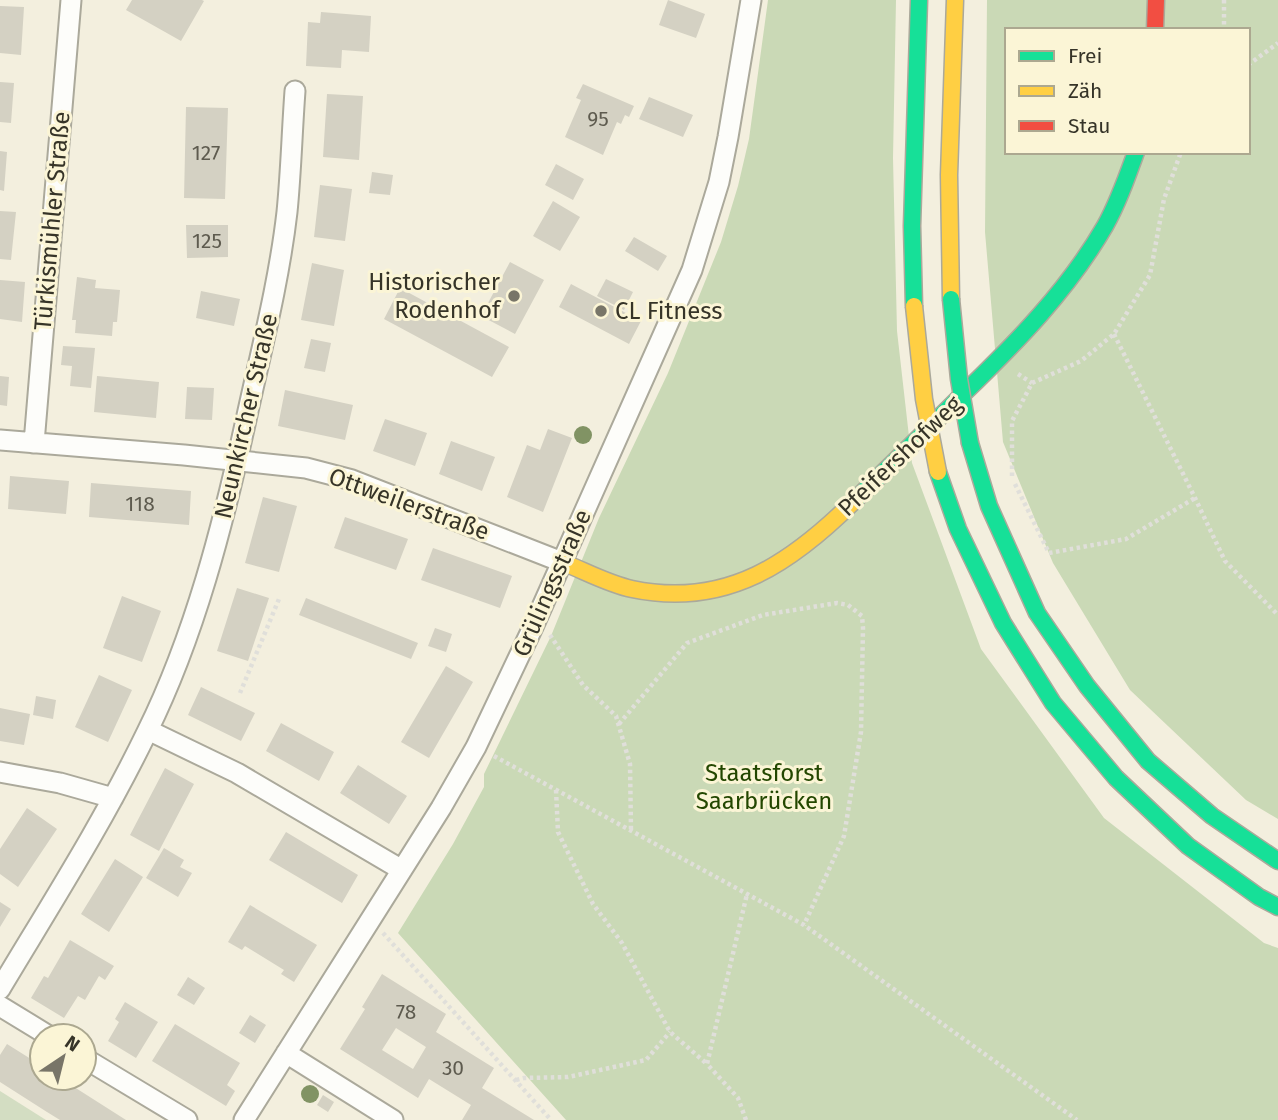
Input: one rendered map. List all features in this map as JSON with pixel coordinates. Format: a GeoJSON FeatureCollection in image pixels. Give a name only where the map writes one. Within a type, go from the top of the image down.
{"type":"FeatureCollection","features":[{"type":"Feature","properties":{"kind":"main road"},"geometry":{"type":"LineString","coordinates":[[919,0],[912,226],[914,306],[924,399],[938,472],[958,529],[1003,623],[1054,703],[1116,778],[1188,846],[1259,897],[1278,907]]}},
{"type":"Feature","properties":{"kind":"main road"},"geometry":{"type":"LineString","coordinates":[[955,0],[949,175],[951,299],[959,379],[970,443],[989,506],[1037,613],[1087,686],[1148,761],[1212,816],[1278,861]]}},
{"type":"Feature","properties":{"kind":"main road"},"geometry":{"type":"LineString","coordinates":[[1155,28],[1156,0]]}},
{"type":"Feature","properties":{"kind":"main road","name":"Pfeifershofweg"},"geometry":{"type":"LineString","coordinates":[[562,562],[635,590],[669,593],[736,584],[770,569],[803,547],[831,524],[996,362],[1055,299],[1115,209],[1128,181],[1135,154]]}},
{"type":"Feature","properties":{"kind":"street","name":"Türkismühler Straße"},"geometry":{"type":"LineString","coordinates":[[34,443],[71,0]]}},
{"type":"Feature","properties":{"kind":"street","name":"Grülingsstraße"},"geometry":{"type":"LineString","coordinates":[[244,1120],[441,808],[476,747],[533,627],[692,270],[719,182],[751,0]]}},
{"type":"Feature","properties":{"kind":"street","name":"Neunkircher Straße"},"geometry":{"type":"LineString","coordinates":[[0,989],[113,798],[148,730],[200,596],[223,520],[277,276],[287,213],[295,91]]}},
{"type":"Feature","properties":{"kind":"street","name":"Ottweilerstraße"},"geometry":{"type":"LineString","coordinates":[[0,440],[306,468],[352,480],[562,562]]}},
{"type":"Feature","properties":{"kind":"street"},"geometry":{"type":"LineString","coordinates":[[148,730],[237,773],[402,870]]}},
{"type":"Feature","properties":{"kind":"street"},"geometry":{"type":"LineString","coordinates":[[0,772],[60,783],[113,798]]}},
{"type":"Feature","properties":{"kind":"street"},"geometry":{"type":"LineString","coordinates":[[0,1006],[28,1023]]}},
{"type":"Feature","properties":{"kind":"street"},"geometry":{"type":"LineString","coordinates":[[286,1053],[393,1120]]}},
{"type":"Feature","properties":{"kind":"street"},"geometry":{"type":"LineString","coordinates":[[98,1066],[187,1120]]}},
{"type":"Feature","properties":{"kind":"path"},"geometry":{"type":"LineString","coordinates":[[1224,0],[1224,28]]}},
{"type":"Feature","properties":{"kind":"path"},"geometry":{"type":"LineString","coordinates":[[1250,64],[1278,43]]}},
{"type":"Feature","properties":{"kind":"path"},"geometry":{"type":"LineString","coordinates":[[1180,154],[1164,199],[1150,275],[1114,334],[1081,360],[1032,383],[1012,421],[1012,478],[1049,552],[1126,539],[1195,498]]}},
{"type":"Feature","properties":{"kind":"path"},"geometry":{"type":"LineString","coordinates":[[1114,334],[1225,561],[1278,615]]}},
{"type":"Feature","properties":{"kind":"path"},"geometry":{"type":"LineString","coordinates":[[240,694],[279,599]]}},
{"type":"Feature","properties":{"kind":"path"},"geometry":{"type":"LineString","coordinates":[[618,724],[687,643],[763,615],[837,603],[848,605],[862,616],[861,732],[844,836],[804,925]]}},
{"type":"Feature","properties":{"kind":"path"},"geometry":{"type":"LineString","coordinates":[[533,627],[551,636],[583,685],[616,716],[630,764],[631,831]]}},
{"type":"Feature","properties":{"kind":"path"},"geometry":{"type":"LineString","coordinates":[[476,747],[804,925],[1077,1120]]}},
{"type":"Feature","properties":{"kind":"path"},"geometry":{"type":"LineString","coordinates":[[556,790],[558,832],[593,904],[622,943],[670,1032],[707,1063],[738,1098],[746,1120]]}},
{"type":"Feature","properties":{"kind":"path"},"geometry":{"type":"LineString","coordinates":[[707,1063],[747,894]]}},
{"type":"Feature","properties":{"kind":"path"},"geometry":{"type":"LineString","coordinates":[[371,919],[551,1120]]}},
{"type":"Feature","properties":{"kind":"path"},"geometry":{"type":"LineString","coordinates":[[516,1080],[568,1077],[646,1060],[670,1032]]}},
{"type":"Feature","properties":{"kind":"green space","name":"Staatsforst Saarbrücken"},"geometry":{"type":"Polygon","coordinates":[[[768,0],[896,0],[893,158],[897,331],[912,463],[981,649],[1104,818],[1264,943],[1278,948],[1278,1120],[566,1120],[398,933],[453,844],[484,787],[484,774],[551,636],[599,518],[668,373],[721,242],[749,139],[768,0]]]}},
{"type":"Feature","properties":{"kind":"green space"},"geometry":{"type":"Polygon","coordinates":[[[987,0],[1278,0],[1278,819],[1246,800],[1130,690],[1053,563],[1003,442],[985,232],[987,0]]]}},
{"type":"Feature","properties":{"kind":"green space"},"geometry":{"type":"Polygon","coordinates":[[[0,1091],[46,1120],[0,1120],[0,1091]]]}},
{"type":"Feature","properties":{"kind":"building"},"geometry":{"type":"Polygon","coordinates":[[[132,0],[204,1],[181,41],[126,10],[132,0]]]}},
{"type":"Feature","properties":{"kind":"building"},"geometry":{"type":"Polygon","coordinates":[[[668,0],[705,14],[696,38],[659,25],[668,0]]]}},
{"type":"Feature","properties":{"kind":"building"},"geometry":{"type":"Polygon","coordinates":[[[0,6],[24,7],[21,55],[0,53],[0,6]]]}},
{"type":"Feature","properties":{"kind":"building"},"geometry":{"type":"Polygon","coordinates":[[[321,12],[371,16],[369,52],[342,50],[341,68],[306,66],[308,22],[320,23],[321,12]]]}},
{"type":"Feature","properties":{"kind":"building"},"geometry":{"type":"Polygon","coordinates":[[[0,82],[14,83],[11,123],[0,122],[0,82]]]}},
{"type":"Feature","properties":{"kind":"building"},"geometry":{"type":"Polygon","coordinates":[[[583,84],[634,106],[629,117],[625,115],[621,124],[617,122],[603,155],[565,137],[581,100],[576,98],[583,84]]]}},
{"type":"Feature","properties":{"kind":"building"},"geometry":{"type":"Polygon","coordinates":[[[327,94],[363,96],[359,160],[323,157],[327,94]]]}},
{"type":"Feature","properties":{"kind":"building"},"geometry":{"type":"Polygon","coordinates":[[[649,97],[693,115],[683,137],[639,119],[649,97]]]}},
{"type":"Feature","properties":{"kind":"building"},"geometry":{"type":"Polygon","coordinates":[[[186,107],[228,108],[225,199],[184,198],[186,107]]]}},
{"type":"Feature","properties":{"kind":"building"},"geometry":{"type":"Polygon","coordinates":[[[0,151],[7,152],[4,191],[0,190],[0,151]]]}},
{"type":"Feature","properties":{"kind":"building"},"geometry":{"type":"Polygon","coordinates":[[[556,164],[584,179],[573,200],[545,185],[556,164]]]}},
{"type":"Feature","properties":{"kind":"building"},"geometry":{"type":"Polygon","coordinates":[[[372,172],[393,175],[390,195],[369,193],[372,172]]]}},
{"type":"Feature","properties":{"kind":"building"},"geometry":{"type":"Polygon","coordinates":[[[320,185],[352,189],[345,241],[314,237],[320,185]]]}},
{"type":"Feature","properties":{"kind":"building"},"geometry":{"type":"Polygon","coordinates":[[[553,201],[580,217],[560,251],[533,236],[553,201]]]}},
{"type":"Feature","properties":{"kind":"building"},"geometry":{"type":"Polygon","coordinates":[[[0,211],[16,212],[11,260],[0,259],[0,211]]]}},
{"type":"Feature","properties":{"kind":"building"},"geometry":{"type":"Polygon","coordinates":[[[186,225],[228,225],[228,257],[187,258],[186,225]]]}},
{"type":"Feature","properties":{"kind":"building"},"geometry":{"type":"Polygon","coordinates":[[[634,237],[667,256],[658,271],[625,251],[634,237]]]}},
{"type":"Feature","properties":{"kind":"building","name":"Historischer Rodenhof"},"geometry":{"type":"Polygon","coordinates":[[[510,262],[544,280],[515,334],[481,316],[510,262]]]}},
{"type":"Feature","properties":{"kind":"building"},"geometry":{"type":"Polygon","coordinates":[[[312,263],[344,270],[334,326],[301,320],[312,263]]]}},
{"type":"Feature","properties":{"kind":"building"},"geometry":{"type":"Polygon","coordinates":[[[77,277],[96,280],[95,288],[120,290],[117,322],[113,322],[112,336],[75,333],[76,320],[72,320],[77,277]]]}},
{"type":"Feature","properties":{"kind":"building"},"geometry":{"type":"Polygon","coordinates":[[[606,279],[633,292],[624,310],[597,296],[606,279]]]}},
{"type":"Feature","properties":{"kind":"building"},"geometry":{"type":"Polygon","coordinates":[[[0,280],[25,282],[22,322],[0,319],[0,280]]]}},
{"type":"Feature","properties":{"kind":"building"},"geometry":{"type":"Polygon","coordinates":[[[571,284],[641,321],[629,344],[559,307],[571,284]]]}},
{"type":"Feature","properties":{"kind":"building"},"geometry":{"type":"Polygon","coordinates":[[[400,288],[509,347],[492,377],[384,319],[400,288]]]}},
{"type":"Feature","properties":{"kind":"building"},"geometry":{"type":"Polygon","coordinates":[[[201,291],[240,299],[234,326],[196,318],[201,291]]]}},
{"type":"Feature","properties":{"kind":"building"},"geometry":{"type":"Polygon","coordinates":[[[311,339],[331,343],[325,372],[304,368],[311,339]]]}},
{"type":"Feature","properties":{"kind":"building"},"geometry":{"type":"Polygon","coordinates":[[[63,346],[95,348],[91,388],[70,386],[72,366],[61,365],[63,346]]]}},
{"type":"Feature","properties":{"kind":"building"},"geometry":{"type":"Polygon","coordinates":[[[0,376],[9,377],[7,406],[0,405],[0,376]]]}},
{"type":"Feature","properties":{"kind":"building"},"geometry":{"type":"Polygon","coordinates":[[[97,376],[159,382],[156,418],[94,412],[97,376]]]}},
{"type":"Feature","properties":{"kind":"building"},"geometry":{"type":"Polygon","coordinates":[[[187,387],[214,388],[212,420],[185,419],[187,387]]]}},
{"type":"Feature","properties":{"kind":"building"},"geometry":{"type":"Polygon","coordinates":[[[285,390],[353,405],[345,440],[278,426],[285,390]]]}},
{"type":"Feature","properties":{"kind":"building"},"geometry":{"type":"Polygon","coordinates":[[[385,419],[427,433],[415,466],[373,451],[385,419]]]}},
{"type":"Feature","properties":{"kind":"building"},"geometry":{"type":"Polygon","coordinates":[[[548,429],[572,438],[543,512],[507,497],[527,445],[540,450],[548,429]]]}},
{"type":"Feature","properties":{"kind":"building"},"geometry":{"type":"Polygon","coordinates":[[[451,441],[495,457],[482,491],[439,474],[451,441]]]}},
{"type":"Feature","properties":{"kind":"building"},"geometry":{"type":"Polygon","coordinates":[[[10,476],[69,481],[66,514],[8,509],[10,476]]]}},
{"type":"Feature","properties":{"kind":"building"},"geometry":{"type":"Polygon","coordinates":[[[91,483],[191,491],[189,525],[89,517],[91,483]]]}},
{"type":"Feature","properties":{"kind":"building"},"geometry":{"type":"Polygon","coordinates":[[[263,497],[297,506],[279,572],[245,563],[263,497]]]}},
{"type":"Feature","properties":{"kind":"building"},"geometry":{"type":"Polygon","coordinates":[[[345,517],[408,539],[396,570],[334,548],[345,517]]]}},
{"type":"Feature","properties":{"kind":"building"},"geometry":{"type":"Polygon","coordinates":[[[433,548],[512,576],[500,608],[421,580],[433,548]]]}},
{"type":"Feature","properties":{"kind":"building"},"geometry":{"type":"Polygon","coordinates":[[[237,588],[269,598],[248,661],[217,651],[237,588]]]}},
{"type":"Feature","properties":{"kind":"building"},"geometry":{"type":"Polygon","coordinates":[[[122,596],[161,611],[142,662],[103,648],[122,596]]]}},
{"type":"Feature","properties":{"kind":"building"},"geometry":{"type":"Polygon","coordinates":[[[306,598],[418,643],[411,659],[299,615],[306,598]]]}},
{"type":"Feature","properties":{"kind":"building"},"geometry":{"type":"Polygon","coordinates":[[[435,628],[452,634],[446,652],[428,646],[435,628]]]}},
{"type":"Feature","properties":{"kind":"building"},"geometry":{"type":"Polygon","coordinates":[[[446,666],[473,682],[429,758],[401,742],[446,666]]]}},
{"type":"Feature","properties":{"kind":"building"},"geometry":{"type":"Polygon","coordinates":[[[99,675],[132,690],[108,742],[75,727],[99,675]]]}},
{"type":"Feature","properties":{"kind":"building"},"geometry":{"type":"Polygon","coordinates":[[[201,687],[255,713],[241,741],[188,715],[201,687]]]}},
{"type":"Feature","properties":{"kind":"building"},"geometry":{"type":"Polygon","coordinates":[[[36,696],[56,700],[53,719],[33,715],[36,696]]]}},
{"type":"Feature","properties":{"kind":"building"},"geometry":{"type":"Polygon","coordinates":[[[0,708],[30,714],[24,745],[0,741],[0,708]]]}},
{"type":"Feature","properties":{"kind":"building"},"geometry":{"type":"Polygon","coordinates":[[[281,723],[334,752],[319,781],[266,751],[281,723]]]}},
{"type":"Feature","properties":{"kind":"building"},"geometry":{"type":"Polygon","coordinates":[[[358,765],[407,796],[389,824],[340,793],[358,765]]]}},
{"type":"Feature","properties":{"kind":"building"},"geometry":{"type":"Polygon","coordinates":[[[165,768],[194,784],[159,851],[130,835],[165,768]]]}},
{"type":"Feature","properties":{"kind":"building"},"geometry":{"type":"Polygon","coordinates":[[[27,808],[57,829],[18,887],[0,874],[0,849],[27,808]]]}},
{"type":"Feature","properties":{"kind":"building"},"geometry":{"type":"Polygon","coordinates":[[[286,832],[358,875],[342,903],[269,860],[286,832]]]}},
{"type":"Feature","properties":{"kind":"building"},"geometry":{"type":"Polygon","coordinates":[[[164,848],[184,860],[180,867],[192,873],[178,897],[146,878],[164,848]]]}},
{"type":"Feature","properties":{"kind":"building"},"geometry":{"type":"Polygon","coordinates":[[[115,859],[143,877],[109,932],[81,914],[115,859]]]}},
{"type":"Feature","properties":{"kind":"building"},"geometry":{"type":"Polygon","coordinates":[[[0,902],[11,909],[0,927],[0,902]]]}},
{"type":"Feature","properties":{"kind":"building"},"geometry":{"type":"Polygon","coordinates":[[[250,905],[317,945],[294,982],[281,974],[284,970],[245,946],[242,950],[228,942],[250,905]]]}},
{"type":"Feature","properties":{"kind":"building"},"geometry":{"type":"Polygon","coordinates":[[[70,940],[114,966],[105,980],[99,976],[85,1000],[78,996],[64,1018],[31,998],[44,976],[48,978],[70,940]]]}},
{"type":"Feature","properties":{"kind":"building"},"geometry":{"type":"Polygon","coordinates":[[[382,974],[446,1014],[436,1032],[494,1068],[482,1088],[534,1120],[462,1120],[471,1105],[429,1079],[418,1098],[340,1049],[365,1009],[362,1007],[382,974]],[[396,1028],[382,1050],[413,1069],[426,1047],[396,1028]]]}},
{"type":"Feature","properties":{"kind":"building"},"geometry":{"type":"Polygon","coordinates":[[[188,977],[205,988],[194,1005],[177,995],[188,977]]]}},
{"type":"Feature","properties":{"kind":"building"},"geometry":{"type":"Polygon","coordinates":[[[125,1002],[158,1022],[136,1058],[108,1041],[119,1022],[115,1019],[125,1002]]]}},
{"type":"Feature","properties":{"kind":"building"},"geometry":{"type":"Polygon","coordinates":[[[250,1015],[266,1025],[255,1043],[239,1033],[250,1015]]]}},
{"type":"Feature","properties":{"kind":"building"},"geometry":{"type":"Polygon","coordinates":[[[175,1024],[240,1063],[227,1085],[235,1091],[226,1106],[152,1061],[175,1024]]]}},
{"type":"Feature","properties":{"kind":"building"},"geometry":{"type":"Polygon","coordinates":[[[7,1044],[28,1057],[28,1092],[82,1092],[126,1120],[60,1120],[0,1082],[0,1055],[7,1044]]]}},
{"type":"Feature","properties":{"kind":"building"},"geometry":{"type":"Polygon","coordinates":[[[323,1095],[334,1102],[328,1112],[317,1105],[323,1095]]]}},
{"type":"Feature","properties":{"kind":"traffic: fast"},"geometry":{"type":"LineString","coordinates":[[914,306],[912,226],[919,0]]}},
{"type":"Feature","properties":{"kind":"traffic: fast"},"geometry":{"type":"LineString","coordinates":[[856,499],[1002,355],[1058,294],[1105,226],[1135,154]]}},
{"type":"Feature","properties":{"kind":"traffic: fast"},"geometry":{"type":"LineString","coordinates":[[951,299],[959,379],[970,443]]}},
{"type":"Feature","properties":{"kind":"traffic: fast"},"geometry":{"type":"LineString","coordinates":[[970,443],[989,506],[1037,613],[1087,686],[1148,761],[1212,816],[1278,861]]}},
{"type":"Feature","properties":{"kind":"traffic: fast"},"geometry":{"type":"LineString","coordinates":[[938,472],[958,529],[1003,623],[1053,703],[1116,778],[1188,846],[1259,897],[1278,907]]}},
{"type":"Feature","properties":{"kind":"traffic: slow"},"geometry":{"type":"LineString","coordinates":[[951,299],[949,175],[955,0]]}},
{"type":"Feature","properties":{"kind":"traffic: slow"},"geometry":{"type":"LineString","coordinates":[[914,306],[924,399],[938,472]]}},
{"type":"Feature","properties":{"kind":"traffic: slow"},"geometry":{"type":"LineString","coordinates":[[562,562],[605,581],[632,589],[666,593],[698,592],[728,586],[756,575],[782,560],[808,542],[856,499]]}},
{"type":"Feature","properties":{"kind":"traffic: jam"},"geometry":{"type":"LineString","coordinates":[[1155,28],[1156,0]]}},
{"type":"Feature","properties":{"kind":"place","name":"Historischer Rodenhof"},"geometry":{"type":"Point","coordinates":[514,296]}},
{"type":"Feature","properties":{"kind":"place","name":"CL Fitness"},"geometry":{"type":"Point","coordinates":[601,311]}}]}
